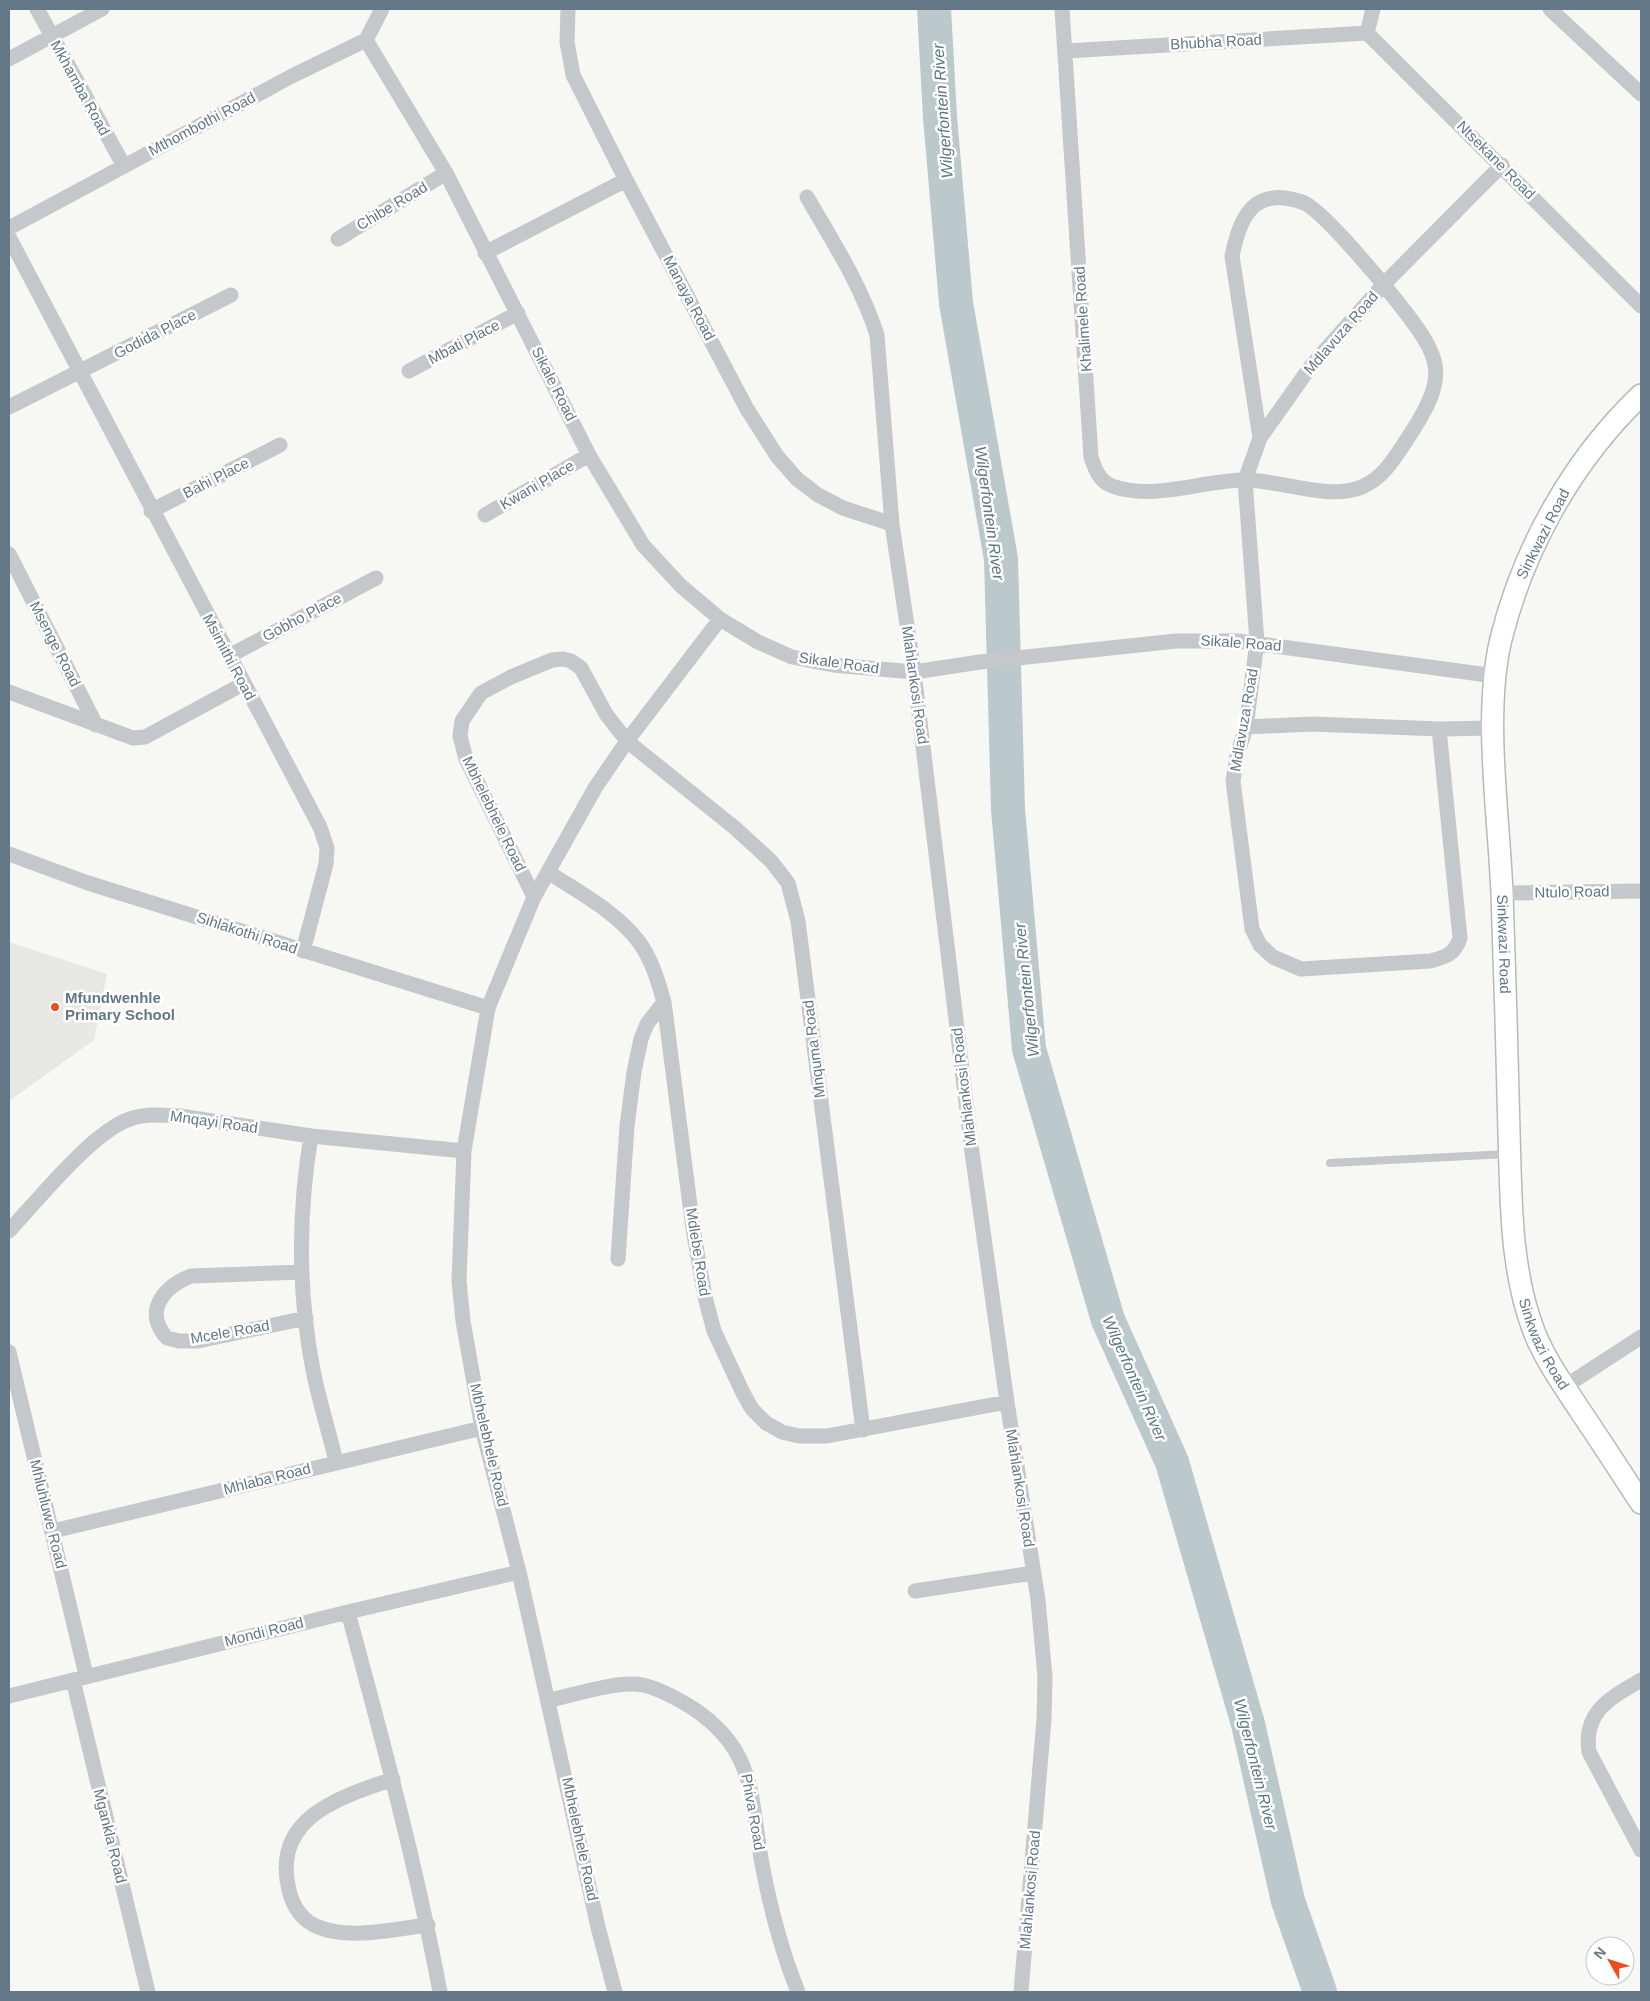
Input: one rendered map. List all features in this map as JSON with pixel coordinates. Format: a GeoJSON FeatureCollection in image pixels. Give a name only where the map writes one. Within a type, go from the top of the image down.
{"type":"FeatureCollection","features":[{"type":"Feature","properties":{"kind":"street","name":"Mkhamba Road"},"geometry":{"type":"LineString","coordinates":[[37,9],[124,166]]}},
{"type":"Feature","properties":{"kind":"street"},"geometry":{"type":"LineString","coordinates":[[9,59],[102,9]]}},
{"type":"Feature","properties":{"kind":"street"},"geometry":{"type":"LineString","coordinates":[[366,40],[382,9]]}},
{"type":"Feature","properties":{"kind":"street","name":"Manaya Road"},"geometry":{"type":"LineString","coordinates":[[568,9],[567,42],[573,75],[626,180],[748,409],[777,456],[797,479],[818,496],[843,508],[892,524]]}},
{"type":"Feature","properties":{"kind":"street","name":"Khalimele Road"},"geometry":{"type":"LineString","coordinates":[[1062,9],[1091,457],[1096,473],[1112,486],[1149,491],[1246,480],[1341,492],[1370,482],[1378,478],[1391,463],[1426,411],[1436,385],[1436,369],[1432,349],[1384,284],[1320,214],[1306,203],[1289,197],[1273,198],[1258,203],[1246,215],[1237,230],[1232,256],[1260,438]]}},
{"type":"Feature","properties":{"kind":"street"},"geometry":{"type":"LineString","coordinates":[[1367,33],[1373,9]]}},
{"type":"Feature","properties":{"kind":"street"},"geometry":{"type":"LineString","coordinates":[[1550,9],[1641,94]]}},
{"type":"Feature","properties":{"kind":"street","name":"Bhubha Road"},"geometry":{"type":"LineString","coordinates":[[1066,51],[1367,33]]}},
{"type":"Feature","properties":{"kind":"street","name":"Ntsekane Road"},"geometry":{"type":"LineString","coordinates":[[1367,33],[1641,306]]}},
{"type":"Feature","properties":{"kind":"street","name":"Mthombothi Road"},"geometry":{"type":"LineString","coordinates":[[9,228],[292,76],[366,40]]}},
{"type":"Feature","properties":{"kind":"street","name":"Sikale Road"},"geometry":{"type":"LineString","coordinates":[[366,40],[446,173],[589,455],[643,545],[681,586],[720,619],[758,642],[792,657],[833,665],[914,672],[980,662],[1053,656],[1176,641],[1258,642],[1495,676]]}},
{"type":"Feature","properties":{"kind":"street","name":"Mdlavuza Road"},"geometry":{"type":"LineString","coordinates":[[1439,729],[1460,929],[1458,947],[1445,958],[1430,961],[1301,968],[1286,964],[1273,957],[1260,945],[1252,929],[1233,781],[1237,756],[1246,727],[1258,642],[1246,480],[1260,438],[1311,366],[1384,284],[1502,166]]}},
{"type":"Feature","properties":{"kind":"street","name":"Chibe Road"},"geometry":{"type":"LineString","coordinates":[[338,239],[446,173]]}},
{"type":"Feature","properties":{"kind":"street"},"geometry":{"type":"LineString","coordinates":[[486,253],[626,180]]}},
{"type":"Feature","properties":{"kind":"street","name":"Mlahlankosi Road"},"geometry":{"type":"LineString","coordinates":[[807,197],[847,264],[869,310],[877,335],[892,524],[914,672],[972,1152],[1007,1402],[1034,1573],[1045,1677],[1044,1719],[1021,1992]]}},
{"type":"Feature","properties":{"kind":"street","name":"Msimithi Road"},"geometry":{"type":"LineString","coordinates":[[9,237],[320,827],[327,848],[322,885],[303,951]]}},
{"type":"Feature","properties":{"kind":"street","name":"Godida Place"},"geometry":{"type":"LineString","coordinates":[[9,407],[231,296]]}},
{"type":"Feature","properties":{"kind":"street","name":"Mbati Place"},"geometry":{"type":"LineString","coordinates":[[409,371],[518,313]]}},
{"type":"Feature","properties":{"kind":"street","name":"Sinkwazi Road"},"geometry":{"type":"LineString","coordinates":[[1641,394],[1598,442],[1568,485],[1542,530],[1518,582],[1501,641],[1495,676],[1493,728],[1502,893],[1511,1204],[1522,1290],[1532,1327],[1564,1387],[1641,1503]]}},
{"type":"Feature","properties":{"kind":"street","name":"Bahi Place"},"geometry":{"type":"LineString","coordinates":[[152,511],[280,445]]}},
{"type":"Feature","properties":{"kind":"street","name":"Kwani Place"},"geometry":{"type":"LineString","coordinates":[[485,515],[589,455]]}},
{"type":"Feature","properties":{"kind":"street","name":"Msenge Road"},"geometry":{"type":"LineString","coordinates":[[10,561],[96,726]]}},
{"type":"Feature","properties":{"kind":"street","name":"Gobho Place"},"geometry":{"type":"LineString","coordinates":[[229,656],[376,578]]}},
{"type":"Feature","properties":{"kind":"street","name":"Mbhelebhele Road"},"geometry":{"type":"LineString","coordinates":[[615,1992],[598,1927],[550,1700],[482,1428],[463,1321],[459,1281],[464,1151],[488,1008],[534,897],[582,810],[627,741],[720,619]]}},
{"type":"Feature","properties":{"kind":"street","name":"Mbhelebhele Road"},"geometry":{"type":"LineString","coordinates":[[534,897],[466,759],[460,736],[462,721],[481,693],[511,677],[552,660],[563,659],[581,668],[606,714],[627,741]]}},
{"type":"Feature","properties":{"kind":"street"},"geometry":{"type":"LineString","coordinates":[[9,692],[96,726],[133,738],[145,737],[243,684]]}},
{"type":"Feature","properties":{"kind":"street"},"geometry":{"type":"LineString","coordinates":[[1246,727],[1314,724],[1439,729],[1493,728]]}},
{"type":"Feature","properties":{"kind":"street","name":"Mnquma Road"},"geometry":{"type":"LineString","coordinates":[[627,741],[735,828],[771,861],[788,883],[798,921],[863,1430]]}},
{"type":"Feature","properties":{"kind":"street","name":"Sihlakothi Road"},"geometry":{"type":"LineString","coordinates":[[9,854],[88,883],[488,1008]]}},
{"type":"Feature","properties":{"kind":"street","name":"Mdlebe Road"},"geometry":{"type":"LineString","coordinates":[[548,872],[626,926],[650,960],[664,1002],[693,1229],[705,1297],[714,1331],[742,1393],[752,1409],[766,1423],[782,1432],[799,1436],[827,1436],[1007,1402]]}},
{"type":"Feature","properties":{"kind":"street","name":"Ntulo Road"},"geometry":{"type":"LineString","coordinates":[[1502,893],[1641,891]]}},
{"type":"Feature","properties":{"kind":"street"},"geometry":{"type":"LineString","coordinates":[[618,1259],[627,1126],[634,1072],[641,1040],[648,1024],[664,1002]]}},
{"type":"Feature","properties":{"kind":"street","name":"Mnqayi Road"},"geometry":{"type":"LineString","coordinates":[[9,1231],[87,1148],[117,1124],[132,1118],[159,1115],[180,1116],[311,1136],[464,1151]]}},
{"type":"Feature","properties":{"kind":"street"},"geometry":{"type":"LineString","coordinates":[[311,1136],[301,1215],[300,1255],[313,1371],[336,1462]]}},
{"type":"Feature","properties":{"kind":"street","name":"Mcele Road"},"geometry":{"type":"LineString","coordinates":[[302,1272],[191,1276],[178,1281],[158,1304],[156,1321],[167,1338],[179,1341],[198,1341],[306,1318]]}},
{"type":"Feature","properties":{"kind":"street"},"geometry":{"type":"LineString","coordinates":[[1564,1387],[1641,1337]]}},
{"type":"Feature","properties":{"kind":"street","name":"Mhluhluwe Road"},"geometry":{"type":"LineString","coordinates":[[9,1352],[53,1531],[80,1678]]}},
{"type":"Feature","properties":{"kind":"street","name":"Mhlaba Road"},"geometry":{"type":"LineString","coordinates":[[53,1531],[482,1428]]}},
{"type":"Feature","properties":{"kind":"street","name":"Mondi Road"},"geometry":{"type":"LineString","coordinates":[[9,1696],[348,1612],[519,1572]]}},
{"type":"Feature","properties":{"kind":"street"},"geometry":{"type":"LineString","coordinates":[[915,1591],[1034,1573]]}},
{"type":"Feature","properties":{"kind":"street"},"geometry":{"type":"LineString","coordinates":[[348,1612],[428,1925],[440,1992]]}},
{"type":"Feature","properties":{"kind":"street","name":"Mgankla Road"},"geometry":{"type":"LineString","coordinates":[[80,1678],[148,1992]]}},
{"type":"Feature","properties":{"kind":"street"},"geometry":{"type":"LineString","coordinates":[[1641,1680],[1610,1699],[1597,1712],[1590,1722],[1586,1737],[1593,1761],[1641,1850]]}},
{"type":"Feature","properties":{"kind":"street","name":"Phiva Road"},"geometry":{"type":"LineString","coordinates":[[550,1700],[608,1687],[641,1685],[679,1700],[722,1730],[736,1749],[746,1771],[763,1870],[786,1963],[798,1992]]}},
{"type":"Feature","properties":{"kind":"street"},"geometry":{"type":"LineString","coordinates":[[392,1779],[338,1798],[314,1814],[299,1829],[289,1847],[286,1863],[288,1888],[294,1905],[304,1919],[318,1927],[338,1932],[354,1933],[428,1925]]}},
{"type":"Feature","properties":{"kind":"lane"},"geometry":{"type":"LineString","coordinates":[[1330,1163],[1510,1154]]}},
{"type":"Feature","properties":{"kind":"shaded area","name":"Mfundwenhle Primary School"},"geometry":{"type":"Polygon","coordinates":[[[9,942],[107,974],[94,1040],[9,1101],[9,942]]]}},
{"type":"Feature","properties":{"kind":"waterway","name":"Wilgerfontein River"},"geometry":{"type":"LineString","coordinates":[[934,9],[940,117],[956,303],[1001,559],[1008,809],[1029,1049],[1108,1320],[1172,1462],[1248,1724],[1288,1901],[1320,1992]]}},
{"type":"Feature","properties":{"kind":"place","name":"Mfundwenhle Primary School"},"geometry":{"type":"Point","coordinates":[55,1007]}}]}
